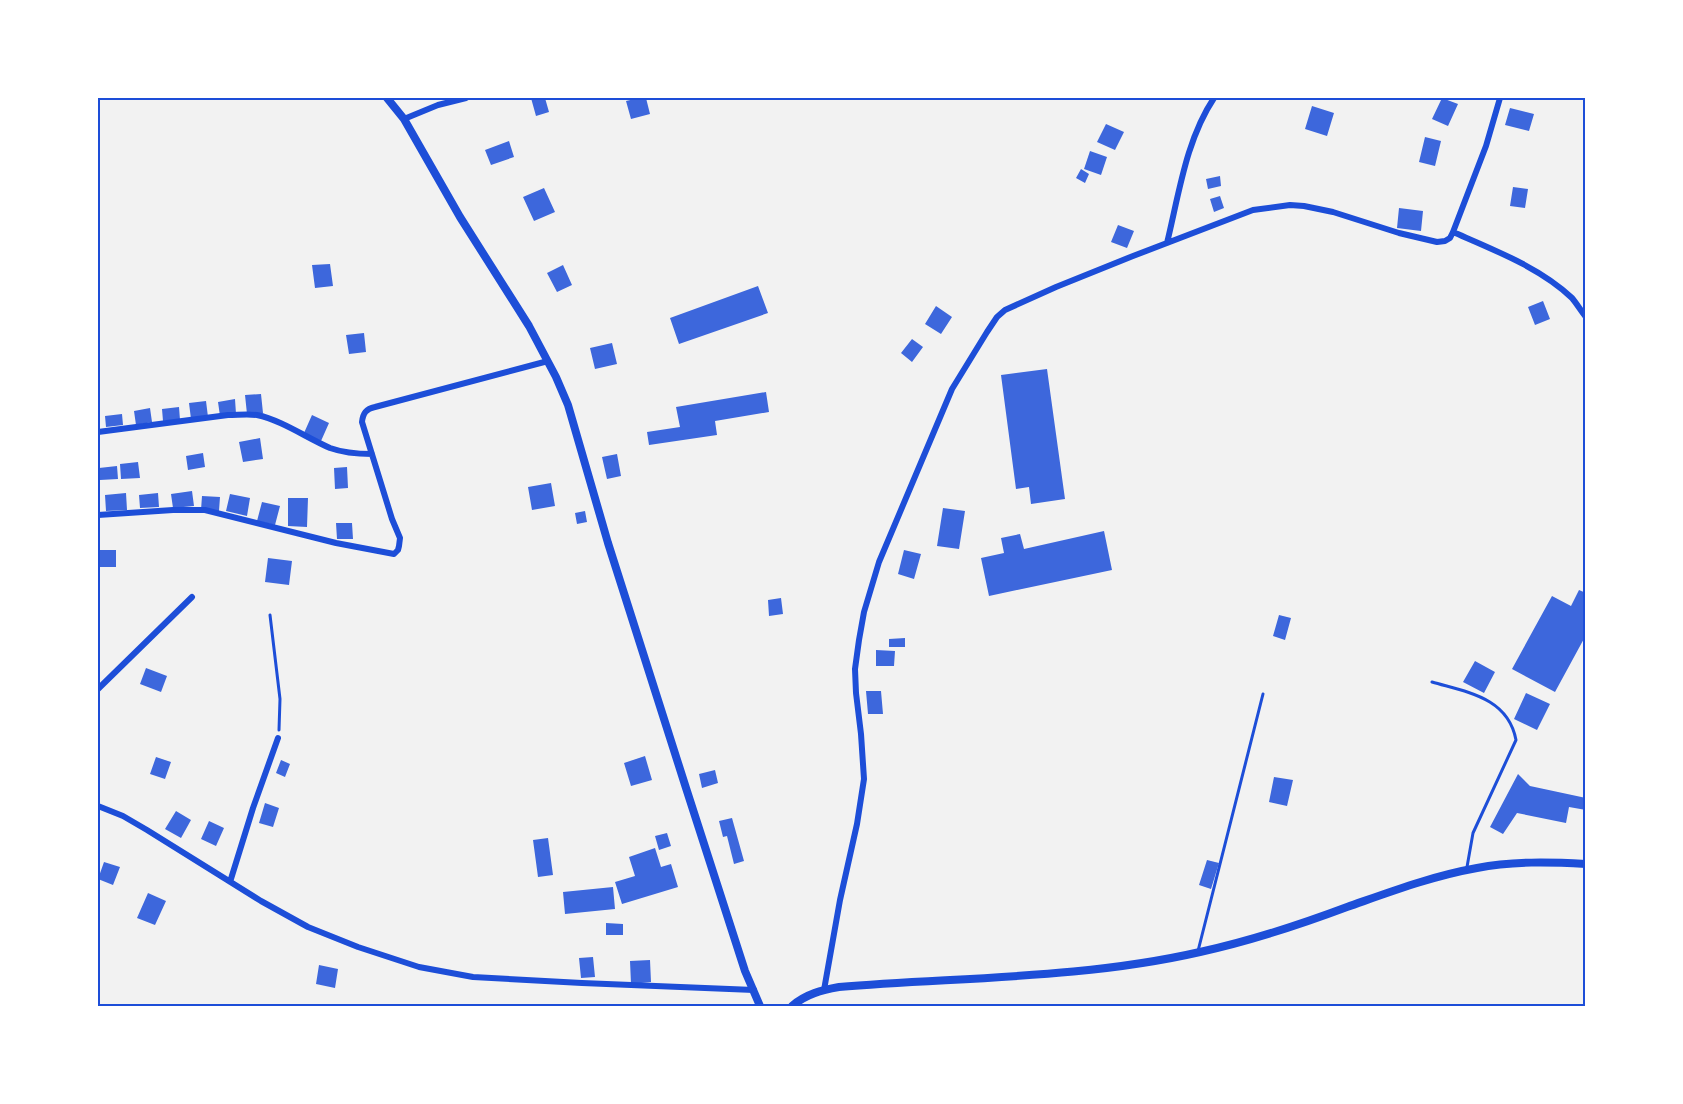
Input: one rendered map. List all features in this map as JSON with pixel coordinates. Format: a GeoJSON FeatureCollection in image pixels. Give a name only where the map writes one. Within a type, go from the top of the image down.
{"type":"FeatureCollection","features":[{"type":"Feature","properties":{"kind":"street"},"geometry":{"type":"LineString","coordinates":[[387,98],[404,119],[460,216],[529,326],[568,405],[608,543],[672,744],[745,971],[760,1006]]}},
{"type":"Feature","properties":{"kind":"street"},"geometry":{"type":"LineString","coordinates":[[404,119],[438,105],[466,98]]}},
{"type":"Feature","properties":{"kind":"street"},"geometry":{"type":"LineString","coordinates":[[1167,243],[1190,150],[1202,118],[1214,98]]}},
{"type":"Feature","properties":{"kind":"street"},"geometry":{"type":"LineString","coordinates":[[824,990],[864,780],[855,677],[864,612],[879,562],[952,390],[997,317],[1005,310],[1056,287],[1253,210],[1290,205],[1304,206],[1399,233],[1437,242],[1445,241],[1453,232],[1486,146],[1500,98]]}},
{"type":"Feature","properties":{"kind":"street"},"geometry":{"type":"LineString","coordinates":[[1453,232],[1504,254],[1535,272],[1574,300],[1586,317]]}},
{"type":"Feature","properties":{"kind":"street"},"geometry":{"type":"LineString","coordinates":[[98,515],[205,510],[336,543],[394,554],[399,546],[400,538],[362,422],[369,408],[548,361]]}},
{"type":"Feature","properties":{"kind":"street"},"geometry":{"type":"LineString","coordinates":[[98,432],[246,414],[270,420],[330,448],[372,454]]}},
{"type":"Feature","properties":{"kind":"street"},"geometry":{"type":"LineString","coordinates":[[98,689],[192,597]]}},
{"type":"Feature","properties":{"kind":"street"},"geometry":{"type":"LineString","coordinates":[[230,882],[278,738]]}},
{"type":"Feature","properties":{"kind":"street"},"geometry":{"type":"LineString","coordinates":[[98,806],[123,816],[261,902],[308,927],[384,957],[435,971],[473,977],[754,990]]}},
{"type":"Feature","properties":{"kind":"street"},"geometry":{"type":"LineString","coordinates":[[792,1006],[807,995],[856,985],[1074,971],[1125,966],[1198,953],[1257,938],[1427,880],[1467,870],[1510,864],[1585,863]]}},
{"type":"Feature","properties":{"kind":"lane"},"geometry":{"type":"LineString","coordinates":[[1432,682],[1479,695],[1491,702],[1510,722],[1515,732],[1516,740],[1473,833],[1467,870]]}},
{"type":"Feature","properties":{"kind":"lane"},"geometry":{"type":"LineString","coordinates":[[1198,953],[1263,694]]}},
{"type":"Feature","properties":{"kind":"path"},"geometry":{"type":"LineString","coordinates":[[270,615],[280,699],[278,738]]}},
{"type":"Feature","properties":{"kind":"building"},"geometry":{"type":"Polygon","coordinates":[[[531,98],[545,98],[549,112],[536,116],[531,98]]]}},
{"type":"Feature","properties":{"kind":"building"},"geometry":{"type":"Polygon","coordinates":[[[646,98],[650,114],[631,119],[626,101],[646,98]]]}},
{"type":"Feature","properties":{"kind":"building"},"geometry":{"type":"Polygon","coordinates":[[[1442,98],[1458,104],[1448,126],[1432,119],[1442,98]]]}},
{"type":"Feature","properties":{"kind":"building"},"geometry":{"type":"Polygon","coordinates":[[[1312,106],[1334,113],[1327,136],[1305,129],[1312,106]]]}},
{"type":"Feature","properties":{"kind":"building"},"geometry":{"type":"Polygon","coordinates":[[[1510,108],[1534,114],[1529,131],[1505,125],[1510,108]]]}},
{"type":"Feature","properties":{"kind":"building"},"geometry":{"type":"Polygon","coordinates":[[[1106,124],[1124,132],[1115,150],[1097,142],[1106,124]]]}},
{"type":"Feature","properties":{"kind":"building"},"geometry":{"type":"Polygon","coordinates":[[[1425,137],[1441,141],[1435,166],[1419,162],[1425,137]]]}},
{"type":"Feature","properties":{"kind":"building"},"geometry":{"type":"Polygon","coordinates":[[[509,141],[514,157],[491,165],[485,150],[509,141]]]}},
{"type":"Feature","properties":{"kind":"building"},"geometry":{"type":"Polygon","coordinates":[[[1090,151],[1107,157],[1101,175],[1084,169],[1090,151]]]}},
{"type":"Feature","properties":{"kind":"building"},"geometry":{"type":"Polygon","coordinates":[[[1081,169],[1089,174],[1085,183],[1076,178],[1081,169]]]}},
{"type":"Feature","properties":{"kind":"building"},"geometry":{"type":"Polygon","coordinates":[[[1220,176],[1221,186],[1208,189],[1206,179],[1220,176]]]}},
{"type":"Feature","properties":{"kind":"building"},"geometry":{"type":"Polygon","coordinates":[[[1513,187],[1528,189],[1525,208],[1510,206],[1513,187]]]}},
{"type":"Feature","properties":{"kind":"building"},"geometry":{"type":"Polygon","coordinates":[[[544,188],[555,212],[534,221],[523,197],[544,188]]]}},
{"type":"Feature","properties":{"kind":"building"},"geometry":{"type":"Polygon","coordinates":[[[1220,196],[1224,208],[1214,212],[1210,199],[1220,196]]]}},
{"type":"Feature","properties":{"kind":"building"},"geometry":{"type":"Polygon","coordinates":[[[1399,208],[1423,211],[1421,231],[1397,228],[1399,208]]]}},
{"type":"Feature","properties":{"kind":"building"},"geometry":{"type":"Polygon","coordinates":[[[1118,225],[1134,231],[1127,248],[1111,242],[1118,225]]]}},
{"type":"Feature","properties":{"kind":"building"},"geometry":{"type":"Polygon","coordinates":[[[330,264],[333,286],[315,288],[312,265],[330,264]]]}},
{"type":"Feature","properties":{"kind":"building"},"geometry":{"type":"Polygon","coordinates":[[[563,265],[572,285],[557,292],[547,273],[563,265]]]}},
{"type":"Feature","properties":{"kind":"building"},"geometry":{"type":"Polygon","coordinates":[[[758,286],[768,313],[679,344],[670,318],[758,286]]]}},
{"type":"Feature","properties":{"kind":"building"},"geometry":{"type":"Polygon","coordinates":[[[1543,301],[1550,319],[1535,325],[1528,307],[1543,301]]]}},
{"type":"Feature","properties":{"kind":"building"},"geometry":{"type":"Polygon","coordinates":[[[936,306],[952,317],[941,334],[925,324],[936,306]]]}},
{"type":"Feature","properties":{"kind":"building"},"geometry":{"type":"Polygon","coordinates":[[[364,333],[366,352],[349,354],[346,335],[364,333]]]}},
{"type":"Feature","properties":{"kind":"building"},"geometry":{"type":"Polygon","coordinates":[[[912,339],[923,347],[912,362],[901,353],[912,339]]]}},
{"type":"Feature","properties":{"kind":"building"},"geometry":{"type":"Polygon","coordinates":[[[612,343],[617,364],[595,369],[590,348],[612,343]]]}},
{"type":"Feature","properties":{"kind":"building"},"geometry":{"type":"Polygon","coordinates":[[[1047,369],[1065,499],[1031,504],[1029,487],[1016,489],[1001,375],[1047,369]]]}},
{"type":"Feature","properties":{"kind":"building"},"geometry":{"type":"Polygon","coordinates":[[[766,392],[769,412],[715,421],[717,435],[649,445],[647,432],[680,427],[676,407],[766,392]]]}},
{"type":"Feature","properties":{"kind":"building"},"geometry":{"type":"Polygon","coordinates":[[[261,394],[263,413],[247,414],[245,395],[261,394]]]}},
{"type":"Feature","properties":{"kind":"building"},"geometry":{"type":"Polygon","coordinates":[[[235,399],[236,414],[220,416],[218,402],[235,399]]]}},
{"type":"Feature","properties":{"kind":"building"},"geometry":{"type":"Polygon","coordinates":[[[206,401],[208,417],[191,419],[189,403],[206,401]]]}},
{"type":"Feature","properties":{"kind":"building"},"geometry":{"type":"Polygon","coordinates":[[[179,407],[180,420],[163,421],[162,409],[179,407]]]}},
{"type":"Feature","properties":{"kind":"building"},"geometry":{"type":"Polygon","coordinates":[[[150,408],[152,422],[136,425],[134,411],[150,408]]]}},
{"type":"Feature","properties":{"kind":"building"},"geometry":{"type":"Polygon","coordinates":[[[122,414],[123,425],[106,427],[105,416],[122,414]]]}},
{"type":"Feature","properties":{"kind":"building"},"geometry":{"type":"Polygon","coordinates":[[[312,415],[329,423],[321,441],[304,433],[312,415]]]}},
{"type":"Feature","properties":{"kind":"building"},"geometry":{"type":"Polygon","coordinates":[[[260,438],[263,459],[243,462],[239,442],[260,438]]]}},
{"type":"Feature","properties":{"kind":"building"},"geometry":{"type":"Polygon","coordinates":[[[203,453],[205,467],[188,470],[186,456],[203,453]]]}},
{"type":"Feature","properties":{"kind":"building"},"geometry":{"type":"Polygon","coordinates":[[[617,454],[621,476],[607,479],[602,457],[617,454]]]}},
{"type":"Feature","properties":{"kind":"building"},"geometry":{"type":"Polygon","coordinates":[[[138,462],[140,478],[121,479],[120,464],[138,462]]]}},
{"type":"Feature","properties":{"kind":"building"},"geometry":{"type":"Polygon","coordinates":[[[117,466],[118,479],[100,480],[99,468],[117,466]]]}},
{"type":"Feature","properties":{"kind":"building"},"geometry":{"type":"Polygon","coordinates":[[[347,467],[348,488],[335,489],[334,468],[347,467]]]}},
{"type":"Feature","properties":{"kind":"building"},"geometry":{"type":"Polygon","coordinates":[[[551,483],[555,506],[532,510],[528,487],[551,483]]]}},
{"type":"Feature","properties":{"kind":"building"},"geometry":{"type":"Polygon","coordinates":[[[192,491],[194,506],[173,508],[171,494],[192,491]]]}},
{"type":"Feature","properties":{"kind":"building"},"geometry":{"type":"Polygon","coordinates":[[[126,493],[127,510],[106,511],[105,495],[126,493]]]}},
{"type":"Feature","properties":{"kind":"building"},"geometry":{"type":"Polygon","coordinates":[[[158,493],[159,507],[140,508],[139,495],[158,493]]]}},
{"type":"Feature","properties":{"kind":"building"},"geometry":{"type":"Polygon","coordinates":[[[230,494],[250,498],[247,516],[226,511],[230,494]]]}},
{"type":"Feature","properties":{"kind":"building"},"geometry":{"type":"Polygon","coordinates":[[[202,496],[220,497],[219,511],[201,510],[202,496]]]}},
{"type":"Feature","properties":{"kind":"building"},"geometry":{"type":"Polygon","coordinates":[[[288,498],[308,498],[307,527],[288,526],[288,498]]]}},
{"type":"Feature","properties":{"kind":"building"},"geometry":{"type":"Polygon","coordinates":[[[262,502],[280,506],[275,525],[257,521],[262,502]]]}},
{"type":"Feature","properties":{"kind":"building"},"geometry":{"type":"Polygon","coordinates":[[[943,508],[965,511],[959,549],[937,546],[943,508]]]}},
{"type":"Feature","properties":{"kind":"building"},"geometry":{"type":"Polygon","coordinates":[[[585,511],[587,522],[577,524],[575,513],[585,511]]]}},
{"type":"Feature","properties":{"kind":"building"},"geometry":{"type":"Polygon","coordinates":[[[336,523],[352,523],[353,539],[337,539],[336,523]]]}},
{"type":"Feature","properties":{"kind":"building"},"geometry":{"type":"Polygon","coordinates":[[[1104,531],[1112,570],[989,596],[981,558],[1004,553],[1001,538],[1020,534],[1024,549],[1104,531]]]}},
{"type":"Feature","properties":{"kind":"building"},"geometry":{"type":"Polygon","coordinates":[[[98,550],[116,550],[116,567],[98,567],[98,550]]]}},
{"type":"Feature","properties":{"kind":"building"},"geometry":{"type":"Polygon","coordinates":[[[904,550],[921,554],[914,579],[898,574],[904,550]]]}},
{"type":"Feature","properties":{"kind":"building"},"geometry":{"type":"Polygon","coordinates":[[[268,558],[292,561],[289,585],[265,582],[268,558]]]}},
{"type":"Feature","properties":{"kind":"building"},"geometry":{"type":"Polygon","coordinates":[[[1579,590],[1586,593],[1586,635],[1555,692],[1512,669],[1552,596],[1571,606],[1579,590]]]}},
{"type":"Feature","properties":{"kind":"building"},"geometry":{"type":"Polygon","coordinates":[[[781,598],[783,614],[769,616],[768,600],[781,598]]]}},
{"type":"Feature","properties":{"kind":"building"},"geometry":{"type":"Polygon","coordinates":[[[1279,615],[1291,618],[1285,640],[1273,636],[1279,615]]]}},
{"type":"Feature","properties":{"kind":"building"},"geometry":{"type":"Polygon","coordinates":[[[905,638],[905,647],[889,647],[889,639],[905,638]]]}},
{"type":"Feature","properties":{"kind":"building"},"geometry":{"type":"Polygon","coordinates":[[[876,650],[895,651],[894,666],[876,666],[876,650]]]}},
{"type":"Feature","properties":{"kind":"building"},"geometry":{"type":"Polygon","coordinates":[[[1475,661],[1495,672],[1484,693],[1463,682],[1475,661]]]}},
{"type":"Feature","properties":{"kind":"building"},"geometry":{"type":"Polygon","coordinates":[[[146,668],[167,676],[161,692],[140,684],[146,668]]]}},
{"type":"Feature","properties":{"kind":"building"},"geometry":{"type":"Polygon","coordinates":[[[866,691],[881,691],[883,714],[868,714],[866,691]]]}},
{"type":"Feature","properties":{"kind":"building"},"geometry":{"type":"Polygon","coordinates":[[[1526,693],[1550,704],[1537,730],[1514,719],[1526,693]]]}},
{"type":"Feature","properties":{"kind":"building"},"geometry":{"type":"Polygon","coordinates":[[[645,756],[652,780],[631,786],[624,763],[645,756]]]}},
{"type":"Feature","properties":{"kind":"building"},"geometry":{"type":"Polygon","coordinates":[[[156,757],[171,762],[165,779],[150,774],[156,757]]]}},
{"type":"Feature","properties":{"kind":"building"},"geometry":{"type":"Polygon","coordinates":[[[281,760],[290,764],[285,777],[276,773],[281,760]]]}},
{"type":"Feature","properties":{"kind":"building"},"geometry":{"type":"Polygon","coordinates":[[[715,770],[718,783],[702,788],[699,774],[715,770]]]}},
{"type":"Feature","properties":{"kind":"building"},"geometry":{"type":"Polygon","coordinates":[[[1518,774],[1530,786],[1586,798],[1586,810],[1569,807],[1566,823],[1517,813],[1503,834],[1490,827],[1518,774]]]}},
{"type":"Feature","properties":{"kind":"building"},"geometry":{"type":"Polygon","coordinates":[[[1274,777],[1293,780],[1287,806],[1269,802],[1274,777]]]}},
{"type":"Feature","properties":{"kind":"building"},"geometry":{"type":"Polygon","coordinates":[[[265,803],[279,808],[273,827],[259,823],[265,803]]]}},
{"type":"Feature","properties":{"kind":"building"},"geometry":{"type":"Polygon","coordinates":[[[176,811],[191,820],[181,838],[165,829],[176,811]]]}},
{"type":"Feature","properties":{"kind":"building"},"geometry":{"type":"Polygon","coordinates":[[[732,818],[744,861],[734,864],[727,836],[723,837],[719,821],[732,818]]]}},
{"type":"Feature","properties":{"kind":"building"},"geometry":{"type":"Polygon","coordinates":[[[209,821],[224,828],[216,846],[201,839],[209,821]]]}},
{"type":"Feature","properties":{"kind":"building"},"geometry":{"type":"Polygon","coordinates":[[[667,833],[671,846],[659,850],[655,836],[667,833]]]}},
{"type":"Feature","properties":{"kind":"building"},"geometry":{"type":"Polygon","coordinates":[[[548,838],[553,875],[538,877],[533,840],[548,838]]]}},
{"type":"Feature","properties":{"kind":"building"},"geometry":{"type":"Polygon","coordinates":[[[655,848],[661,867],[671,864],[678,887],[622,904],[615,882],[635,876],[629,857],[655,848]]]}},
{"type":"Feature","properties":{"kind":"building"},"geometry":{"type":"Polygon","coordinates":[[[1207,860],[1219,863],[1211,889],[1199,885],[1207,860]]]}},
{"type":"Feature","properties":{"kind":"building"},"geometry":{"type":"Polygon","coordinates":[[[104,862],[120,867],[113,885],[98,879],[104,862]]]}},
{"type":"Feature","properties":{"kind":"building"},"geometry":{"type":"Polygon","coordinates":[[[613,887],[615,909],[565,914],[563,892],[613,887]]]}},
{"type":"Feature","properties":{"kind":"building"},"geometry":{"type":"Polygon","coordinates":[[[148,893],[166,901],[155,925],[137,918],[148,893]]]}},
{"type":"Feature","properties":{"kind":"building"},"geometry":{"type":"Polygon","coordinates":[[[606,923],[623,924],[623,935],[606,935],[606,923]]]}},
{"type":"Feature","properties":{"kind":"building"},"geometry":{"type":"Polygon","coordinates":[[[593,957],[595,977],[581,978],[579,958],[593,957]]]}},
{"type":"Feature","properties":{"kind":"building"},"geometry":{"type":"Polygon","coordinates":[[[650,960],[651,982],[631,984],[630,961],[650,960]]]}},
{"type":"Feature","properties":{"kind":"building"},"geometry":{"type":"Polygon","coordinates":[[[319,965],[338,969],[335,988],[316,984],[319,965]]]}}]}
